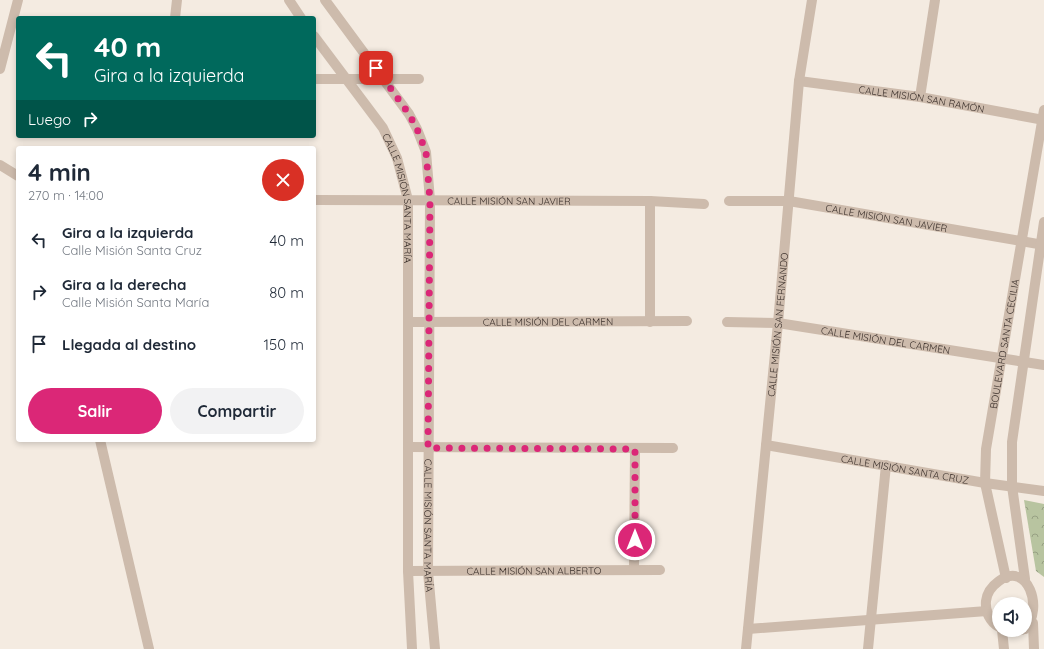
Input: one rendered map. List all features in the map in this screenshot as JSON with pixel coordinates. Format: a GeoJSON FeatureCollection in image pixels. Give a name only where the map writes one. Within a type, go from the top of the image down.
{"type":"FeatureCollection","features":[{"type":"Feature","properties":{"kind":"street"},"geometry":{"type":"LineString","coordinates":[[0,69],[18,0]]}},
{"type":"Feature","properties":{"kind":"street"},"geometry":{"type":"LineString","coordinates":[[174,16],[176,0]]}},
{"type":"Feature","properties":{"kind":"street"},"geometry":{"type":"LineString","coordinates":[[289,0],[300,16]]}},
{"type":"Feature","properties":{"kind":"street","name":"CALLE MISIÓN SANTA MARÍA"},"geometry":{"type":"LineString","coordinates":[[325,0],[384,79],[417,129],[426,152],[430,200],[428,322],[428,572],[435,649]]}},
{"type":"Feature","properties":{"kind":"street","name":"CALLE MISIÓN SAN FERNANDO"},"geometry":{"type":"LineString","coordinates":[[746,649],[778,323],[799,81],[812,0]]}},
{"type":"Feature","properties":{"kind":"street"},"geometry":{"type":"LineString","coordinates":[[920,97],[935,0]]}},
{"type":"Feature","properties":{"kind":"street","name":"CALLE MISIÓN SANTA MARÍA"},"geometry":{"type":"LineString","coordinates":[[316,39],[345,80],[383,128],[397,158],[408,200],[408,571],[412,649]]}},
{"type":"Feature","properties":{"kind":"street"},"geometry":{"type":"LineString","coordinates":[[316,79],[419,79]]}},
{"type":"Feature","properties":{"kind":"street","name":"CALLE MISIÓN SAN RAMÓN"},"geometry":{"type":"LineString","coordinates":[[799,81],[920,97],[1044,117]]}},
{"type":"Feature","properties":{"kind":"street","name":"BOULEVARD SANTA CECILIA"},"geometry":{"type":"LineString","coordinates":[[1006,578],[985,483],[986,449],[1044,117]]}},
{"type":"Feature","properties":{"kind":"street"},"geometry":{"type":"LineString","coordinates":[[0,165],[16,175]]}},
{"type":"Feature","properties":{"kind":"street","name":"CALLE MISIÓN SAN JAVIER"},"geometry":{"type":"LineString","coordinates":[[316,200],[650,201],[704,204]]}},
{"type":"Feature","properties":{"kind":"street"},"geometry":{"type":"LineString","coordinates":[[650,201],[650,322]]}},
{"type":"Feature","properties":{"kind":"street","name":"CALLE MISIÓN SAN JAVIER"},"geometry":{"type":"LineString","coordinates":[[729,202],[789,201],[1042,245]]}},
{"type":"Feature","properties":{"kind":"street","name":"BOULEVARD SANTA CECILIA"},"geometry":{"type":"LineString","coordinates":[[1025,579],[1012,486],[1012,442],[1023,361],[1042,245],[1044,222]]}},
{"type":"Feature","properties":{"kind":"street","name":"CALLE MISIÓN DEL CARMEN"},"geometry":{"type":"LineString","coordinates":[[409,322],[688,321]]}},
{"type":"Feature","properties":{"kind":"street","name":"CALLE MISIÓN DEL CARMEN"},"geometry":{"type":"LineString","coordinates":[[727,322],[778,323],[1044,365]]}},
{"type":"Feature","properties":{"kind":"street"},"geometry":{"type":"LineString","coordinates":[[100,442],[149,649]]}},
{"type":"Feature","properties":{"kind":"street","name":"CALLE MISIÓN SANTA CRUZ"},"geometry":{"type":"LineString","coordinates":[[766,445],[985,483],[1044,491]]}},
{"type":"Feature","properties":{"kind":"street"},"geometry":{"type":"LineString","coordinates":[[408,447],[673,448]]}},
{"type":"Feature","properties":{"kind":"street"},"geometry":{"type":"LineString","coordinates":[[634,570],[635,449]]}},
{"type":"Feature","properties":{"kind":"street"},"geometry":{"type":"LineString","coordinates":[[868,649],[886,465]]}},
{"type":"Feature","properties":{"kind":"street","name":"CALLE MISIÓN SAN ALBERTO"},"geometry":{"type":"LineString","coordinates":[[408,571],[660,570]]}},
{"type":"Feature","properties":{"kind":"street"},"geometry":{"type":"LineString","coordinates":[[992,621],[987,611],[986,604],[990,590],[995,584],[1006,578],[1017,577],[1025,579],[1037,590],[1042,607],[1038,616],[1032,623]]}},
{"type":"Feature","properties":{"kind":"street"},"geometry":{"type":"LineString","coordinates":[[748,629],[871,621],[987,611]]}},
{"type":"Feature","properties":{"kind":"street"},"geometry":{"type":"LineString","coordinates":[[1003,637],[1004,649]]}},
{"type":"Feature","properties":{"kind":"street"},"geometry":{"type":"LineString","coordinates":[[1031,637],[1034,649]]}},
{"type":"Feature","properties":{"kind":"green space"},"geometry":{"type":"Polygon","coordinates":[[[1024,500],[1044,504],[1044,577],[1036,571],[1024,500]]]}},
{"type":"Feature","properties":{"kind":"route"},"geometry":{"type":"LineString","coordinates":[[376,68],[409,114],[426,152],[430,200],[428,448],[635,449],[635,540]]}}]}
